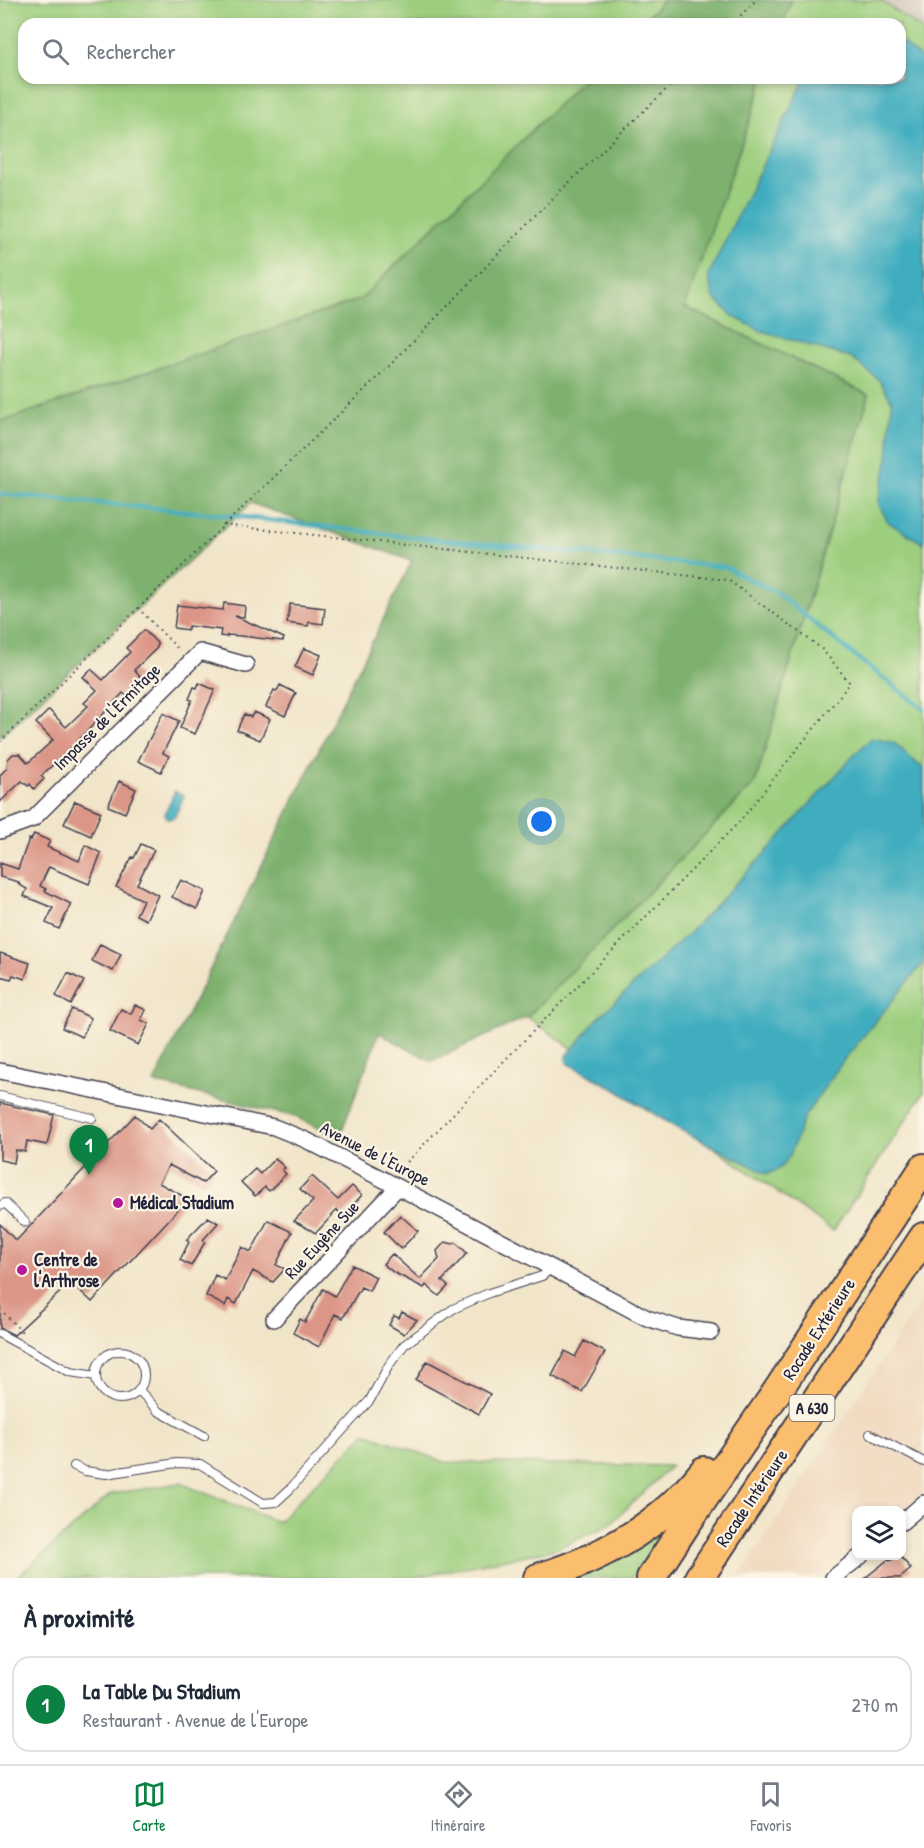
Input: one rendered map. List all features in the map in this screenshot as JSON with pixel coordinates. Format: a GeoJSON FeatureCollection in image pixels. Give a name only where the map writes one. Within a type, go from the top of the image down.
{"type":"FeatureCollection","features":[{"type":"Feature","properties":{"kind":"highway","name":"Rocade Extérieure"},"geometry":{"type":"LineString","coordinates":[[651,1578],[924,1168]]}},
{"type":"Feature","properties":{"kind":"highway","name":"Rocade Intérieure"},"geometry":{"type":"LineString","coordinates":[[699,1578],[924,1237]]}},
{"type":"Feature","properties":{"kind":"highway"},"geometry":{"type":"LineString","coordinates":[[538,1578],[570,1568],[594,1557],[645,1528],[668,1511],[694,1484],[756,1400],[778,1390]]}},
{"type":"Feature","properties":{"kind":"street"},"geometry":{"type":"LineString","coordinates":[[190,662],[200,652],[246,665]]}},
{"type":"Feature","properties":{"kind":"street","name":"Impasse de l'Ermitage"},"geometry":{"type":"LineString","coordinates":[[0,831],[33,819],[190,662]]}},
{"type":"Feature","properties":{"kind":"street","name":"Avenue de l'Europe"},"geometry":{"type":"LineString","coordinates":[[0,1071],[274,1127],[306,1140],[398,1187],[647,1318],[678,1328],[711,1332]]}},
{"type":"Feature","properties":{"kind":"street","name":"Rue Eugène Sue"},"geometry":{"type":"LineString","coordinates":[[274,1318],[398,1187]]}},
{"type":"Feature","properties":{"kind":"street"},"geometry":{"type":"LineString","coordinates":[[906,1519],[924,1503]]}},
{"type":"Feature","properties":{"kind":"street"},"geometry":{"type":"LineString","coordinates":[[833,1578],[856,1560]]}},
{"type":"Feature","properties":{"kind":"lane"},"geometry":{"type":"LineString","coordinates":[[0,1096],[92,1118]]}},
{"type":"Feature","properties":{"kind":"lane"},"geometry":{"type":"LineString","coordinates":[[0,1206],[5,1203],[25,1222]]}},
{"type":"Feature","properties":{"kind":"lane"},"geometry":{"type":"LineString","coordinates":[[74,1466],[85,1471],[106,1474],[177,1463],[200,1464],[263,1503],[276,1502],[370,1400],[389,1365],[404,1345],[453,1309],[489,1293],[542,1276],[552,1268]]}},
{"type":"Feature","properties":{"kind":"lane"},"geometry":{"type":"LineString","coordinates":[[0,1334],[70,1372],[96,1376]]}},
{"type":"Feature","properties":{"kind":"lane"},"geometry":{"type":"LineString","coordinates":[[121,1351],[136,1357],[144,1377],[139,1390],[127,1398],[112,1398],[101,1389],[96,1376],[101,1361],[106,1356],[121,1351]]}},
{"type":"Feature","properties":{"kind":"lane"},"geometry":{"type":"LineString","coordinates":[[139,1390],[158,1411],[204,1436]]}},
{"type":"Feature","properties":{"kind":"lane"},"geometry":{"type":"LineString","coordinates":[[870,1434],[924,1462]]}},
{"type":"Feature","properties":{"kind":"path"},"geometry":{"type":"LineString","coordinates":[[738,18],[756,0]]}},
{"type":"Feature","properties":{"kind":"path"},"geometry":{"type":"LineString","coordinates":[[0,742],[389,366],[554,198],[672,84]]}},
{"type":"Feature","properties":{"kind":"path"},"geometry":{"type":"LineString","coordinates":[[223,525],[728,580],[821,648],[850,683],[740,821],[501,1063],[408,1161],[398,1187]]}},
{"type":"Feature","properties":{"kind":"path"},"geometry":{"type":"LineString","coordinates":[[138,608],[190,662]]}},
{"type":"Feature","properties":{"kind":"path"},"geometry":{"type":"LineString","coordinates":[[0,1309],[25,1335]]}},
{"type":"Feature","properties":{"kind":"shaded area"},"geometry":{"type":"Polygon","coordinates":[[[880,0],[924,0],[924,31],[880,0]]]}},
{"type":"Feature","properties":{"kind":"shaded area"},"geometry":{"type":"Polygon","coordinates":[[[924,1297],[924,1493],[906,1509],[906,1506],[852,1506],[852,1553],[823,1578],[738,1578],[924,1297]]]}},
{"type":"Feature","properties":{"kind":"green space"},"geometry":{"type":"Polygon","coordinates":[[[0,0],[664,0],[646,18],[18,18],[18,84],[579,84],[361,299],[0,422],[0,0]]]}},
{"type":"Feature","properties":{"kind":"green space"},"geometry":{"type":"Polygon","coordinates":[[[664,0],[791,0],[785,18],[646,18],[664,0]]]}},
{"type":"Feature","properties":{"kind":"green space"},"geometry":{"type":"Polygon","coordinates":[[[791,0],[880,0],[906,18],[785,18],[791,0]]]}},
{"type":"Feature","properties":{"kind":"green space"},"geometry":{"type":"Polygon","coordinates":[[[906,18],[924,31],[924,1092],[833,1231],[527,1017],[755,783],[869,395],[685,307],[762,84],[906,84],[906,18]]]}},
{"type":"Feature","properties":{"kind":"green space"},"geometry":{"type":"Polygon","coordinates":[[[579,84],[762,84],[685,307],[869,395],[755,783],[527,1017],[432,1061],[379,1033],[339,1138],[296,1117],[154,1083],[412,561],[251,503],[0,737],[0,422],[361,299],[579,84]]]}},
{"type":"Feature","properties":{"kind":"green space"},"geometry":{"type":"Polygon","coordinates":[[[365,1433],[445,1462],[671,1466],[609,1525],[556,1549],[411,1578],[16,1578],[111,1494],[180,1483],[278,1522],[365,1433]]]}},
{"type":"Feature","properties":{"kind":"green space"},"geometry":{"type":"Polygon","coordinates":[[[672,1519],[632,1578],[558,1578],[672,1519]]]}},
{"type":"Feature","properties":{"kind":"water"},"geometry":{"type":"Polygon","coordinates":[[[906,46],[924,60],[924,544],[888,522],[878,503],[888,459],[892,401],[879,380],[851,358],[759,330],[734,317],[714,298],[708,276],[802,84],[906,84],[906,46]]]}},
{"type":"Feature","properties":{"kind":"water"},"geometry":{"type":"Polygon","coordinates":[[[872,738],[894,743],[924,767],[924,962],[843,1061],[804,1117],[790,1155],[781,1168],[767,1174],[675,1127],[610,1086],[567,1063],[566,1057],[600,1016],[687,935],[872,738]]]}},
{"type":"Feature","properties":{"kind":"water"},"geometry":{"type":"Polygon","coordinates":[[[175,791],[184,796],[175,817],[169,819],[165,813],[175,791]]]}},
{"type":"Feature","properties":{"kind":"building"},"geometry":{"type":"Polygon","coordinates":[[[224,603],[245,606],[244,617],[235,616],[284,638],[283,641],[220,636],[221,630],[188,626],[188,630],[174,628],[177,605],[223,610],[224,603]]]}},
{"type":"Feature","properties":{"kind":"building"},"geometry":{"type":"Polygon","coordinates":[[[290,604],[325,608],[323,624],[309,622],[308,626],[287,623],[290,604]]]}},
{"type":"Feature","properties":{"kind":"building"},"geometry":{"type":"Polygon","coordinates":[[[144,630],[157,643],[157,648],[134,670],[144,681],[128,697],[123,693],[41,776],[44,779],[34,789],[30,784],[28,786],[22,781],[0,802],[0,775],[7,768],[8,759],[13,754],[20,754],[28,763],[53,740],[36,723],[49,710],[66,727],[88,706],[84,703],[97,690],[83,677],[91,669],[103,680],[130,652],[126,648],[144,630]]]}},
{"type":"Feature","properties":{"kind":"building"},"geometry":{"type":"Polygon","coordinates":[[[304,648],[321,655],[313,675],[295,667],[304,648]]]}},
{"type":"Feature","properties":{"kind":"building"},"geometry":{"type":"Polygon","coordinates":[[[199,683],[215,690],[195,734],[180,728],[192,700],[189,699],[194,687],[197,688],[199,683]]]}},
{"type":"Feature","properties":{"kind":"building"},"geometry":{"type":"Polygon","coordinates":[[[280,685],[296,693],[285,716],[266,707],[274,690],[277,691],[280,685]]]}},
{"type":"Feature","properties":{"kind":"building"},"geometry":{"type":"Polygon","coordinates":[[[254,712],[270,719],[260,740],[237,730],[244,714],[251,717],[254,712]]]}},
{"type":"Feature","properties":{"kind":"building"},"geometry":{"type":"Polygon","coordinates":[[[163,713],[179,721],[163,753],[169,756],[161,772],[138,761],[163,713]]]}},
{"type":"Feature","properties":{"kind":"building"},"geometry":{"type":"Polygon","coordinates":[[[119,781],[136,789],[125,813],[108,806],[119,781]]]}},
{"type":"Feature","properties":{"kind":"building"},"geometry":{"type":"Polygon","coordinates":[[[75,801],[101,812],[91,836],[64,824],[75,801]]]}},
{"type":"Feature","properties":{"kind":"building"},"geometry":{"type":"Polygon","coordinates":[[[34,834],[50,841],[47,847],[79,861],[85,845],[101,853],[89,884],[49,867],[40,886],[46,889],[45,891],[71,904],[59,929],[46,923],[53,908],[24,896],[27,889],[18,884],[19,882],[0,877],[0,863],[18,869],[29,839],[31,840],[34,834]]]}},
{"type":"Feature","properties":{"kind":"building"},"geometry":{"type":"Polygon","coordinates":[[[141,844],[154,850],[137,884],[158,895],[146,920],[136,915],[143,900],[116,887],[141,844]]]}},
{"type":"Feature","properties":{"kind":"building"},"geometry":{"type":"Polygon","coordinates":[[[181,880],[205,891],[197,909],[172,897],[181,880]]]}},
{"type":"Feature","properties":{"kind":"building"},"geometry":{"type":"Polygon","coordinates":[[[100,944],[121,954],[113,971],[92,961],[100,944]]]}},
{"type":"Feature","properties":{"kind":"building"},"geometry":{"type":"Polygon","coordinates":[[[0,953],[30,963],[25,979],[13,975],[11,979],[0,976],[0,953]]]}},
{"type":"Feature","properties":{"kind":"building"},"geometry":{"type":"Polygon","coordinates":[[[68,973],[84,981],[71,1005],[56,996],[68,973]]]}},
{"type":"Feature","properties":{"kind":"building"},"geometry":{"type":"Polygon","coordinates":[[[135,1005],[146,1010],[141,1020],[149,1024],[138,1045],[110,1031],[121,1009],[131,1014],[135,1005]]]}},
{"type":"Feature","properties":{"kind":"building"},"geometry":{"type":"Polygon","coordinates":[[[72,1009],[91,1018],[82,1037],[62,1028],[72,1009]]]}},
{"type":"Feature","properties":{"kind":"building"},"geometry":{"type":"Polygon","coordinates":[[[0,1103],[54,1115],[47,1145],[27,1141],[25,1152],[16,1150],[14,1163],[0,1160],[0,1103]]]}},
{"type":"Feature","properties":{"kind":"building","name":"Médical Stadium"},"geometry":{"type":"Polygon","coordinates":[[[135,1115],[150,1129],[159,1119],[214,1171],[203,1183],[169,1165],[159,1183],[188,1199],[92,1302],[71,1282],[14,1335],[0,1328],[0,1224],[16,1241],[135,1115]]]}},
{"type":"Feature","properties":{"kind":"building"},"geometry":{"type":"Polygon","coordinates":[[[275,1158],[285,1168],[282,1170],[286,1174],[269,1191],[265,1187],[255,1196],[241,1182],[255,1169],[260,1174],[275,1158]]]}},
{"type":"Feature","properties":{"kind":"building"},"geometry":{"type":"Polygon","coordinates":[[[312,1176],[338,1200],[352,1186],[362,1195],[343,1216],[337,1210],[316,1233],[294,1221],[313,1201],[300,1189],[312,1176]]]}},
{"type":"Feature","properties":{"kind":"building"},"geometry":{"type":"Polygon","coordinates":[[[400,1215],[418,1231],[401,1249],[384,1232],[400,1215]]]}},
{"type":"Feature","properties":{"kind":"building"},"geometry":{"type":"Polygon","coordinates":[[[208,1217],[218,1223],[203,1240],[205,1242],[191,1266],[180,1260],[189,1242],[186,1240],[208,1217]]]}},
{"type":"Feature","properties":{"kind":"building"},"geometry":{"type":"Polygon","coordinates":[[[268,1220],[292,1232],[276,1265],[285,1269],[273,1282],[253,1271],[236,1304],[228,1299],[225,1306],[206,1296],[215,1275],[225,1280],[242,1247],[251,1252],[268,1220]]]}},
{"type":"Feature","properties":{"kind":"building"},"geometry":{"type":"Polygon","coordinates":[[[445,1242],[453,1244],[455,1242],[467,1253],[442,1281],[448,1286],[439,1296],[426,1285],[424,1288],[393,1272],[383,1264],[392,1254],[420,1279],[439,1259],[437,1251],[445,1242]]]}},
{"type":"Feature","properties":{"kind":"building"},"geometry":{"type":"Polygon","coordinates":[[[352,1265],[376,1277],[369,1291],[361,1287],[343,1318],[335,1314],[319,1347],[293,1333],[300,1319],[305,1322],[323,1289],[335,1296],[352,1265]]]}},
{"type":"Feature","properties":{"kind":"building"},"geometry":{"type":"Polygon","coordinates":[[[402,1312],[417,1320],[404,1334],[389,1325],[394,1316],[399,1318],[402,1312]]]}},
{"type":"Feature","properties":{"kind":"building"},"geometry":{"type":"Polygon","coordinates":[[[584,1341],[605,1352],[582,1392],[552,1376],[565,1351],[575,1357],[584,1341]]]}},
{"type":"Feature","properties":{"kind":"building"},"geometry":{"type":"Polygon","coordinates":[[[427,1361],[490,1394],[479,1414],[416,1380],[427,1361]]]}},
{"type":"Feature","properties":{"kind":"building"},"geometry":{"type":"Polygon","coordinates":[[[888,1560],[903,1560],[911,1569],[900,1578],[865,1578],[888,1560]]]}},
{"type":"Feature","properties":{"kind":"waterway"},"geometry":{"type":"LineString","coordinates":[[0,494],[227,515],[401,536],[725,567],[777,593],[924,709]]}},
{"type":"Feature","properties":{"kind":"place","name":"La Table Du Stadium"},"geometry":{"type":"Point","coordinates":[89,1175]}},
{"type":"Feature","properties":{"kind":"place","name":"Médical Stadium"},"geometry":{"type":"Point","coordinates":[118,1203]}},
{"type":"Feature","properties":{"kind":"place","name":"Centre de l'Arthrose"},"geometry":{"type":"Point","coordinates":[22,1270]}}]}
